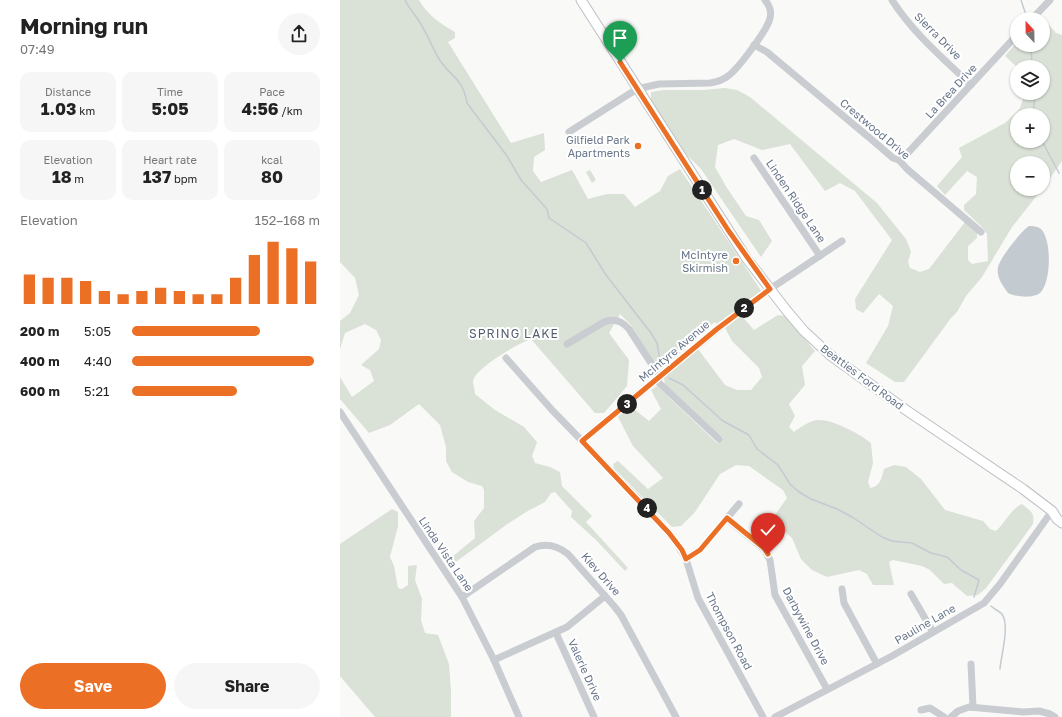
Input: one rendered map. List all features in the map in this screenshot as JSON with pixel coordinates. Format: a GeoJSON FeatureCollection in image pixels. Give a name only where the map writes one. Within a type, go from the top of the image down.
{"type":"FeatureCollection","features":[{"type":"Feature","properties":{"kind":"main road","name":"Beatties Ford Road"},"geometry":{"type":"LineString","coordinates":[[581,0],[728,230],[770,289],[804,331],[830,355],[906,410],[1011,481],[1052,511],[1057,519],[1062,523]]}},
{"type":"Feature","properties":{"kind":"main road","name":"Beatties Ford Road"},"geometry":{"type":"LineString","coordinates":[[1052,511],[1062,513]]}},
{"type":"Feature","properties":{"kind":"street"},"geometry":{"type":"LineString","coordinates":[[569,132],[637,89],[659,84],[699,85],[724,79],[733,72],[767,27],[771,17],[770,9],[765,0]]}},
{"type":"Feature","properties":{"kind":"street","name":"Sierra Drive"},"geometry":{"type":"LineString","coordinates":[[892,0],[908,24],[971,85]]}},
{"type":"Feature","properties":{"kind":"street"},"geometry":{"type":"LineString","coordinates":[[1039,12],[1050,0]]}},
{"type":"Feature","properties":{"kind":"street","name":"La Brea Drive"},"geometry":{"type":"LineString","coordinates":[[899,160],[904,157],[1010,43]]}},
{"type":"Feature","properties":{"kind":"street","name":"Crestwood Drive"},"geometry":{"type":"LineString","coordinates":[[754,45],[767,52],[893,158],[899,160],[907,169],[981,232]]}},
{"type":"Feature","properties":{"kind":"street","name":"Linden Ridge Lane"},"geometry":{"type":"LineString","coordinates":[[754,158],[820,256]]}},
{"type":"Feature","properties":{"kind":"street","name":"McIntyre Avenue"},"geometry":{"type":"LineString","coordinates":[[582,441],[717,329],[770,289],[842,241]]}},
{"type":"Feature","properties":{"kind":"street"},"geometry":{"type":"LineString","coordinates":[[567,344],[604,322],[617,320],[629,329],[658,378],[719,439]]}},
{"type":"Feature","properties":{"kind":"street","name":"Thompson Road"},"geometry":{"type":"LineString","coordinates":[[506,358],[669,533],[682,550],[698,598],[763,717]]}},
{"type":"Feature","properties":{"kind":"street","name":"Linda Vista Lane"},"geometry":{"type":"LineString","coordinates":[[340,412],[462,597],[494,660],[519,717]]}},
{"type":"Feature","properties":{"kind":"street"},"geometry":{"type":"LineString","coordinates":[[686,559],[700,550],[739,504]]}},
{"type":"Feature","properties":{"kind":"street","name":"Pauline Lane"},"geometry":{"type":"LineString","coordinates":[[775,717],[877,664],[984,604],[990,598],[1052,511]]}},
{"type":"Feature","properties":{"kind":"street","name":"Darbywine Drive"},"geometry":{"type":"LineString","coordinates":[[727,518],[764,548],[768,554],[775,595],[827,689]]}},
{"type":"Feature","properties":{"kind":"street","name":"Kiev Drive"},"geometry":{"type":"LineString","coordinates":[[462,597],[529,550],[541,545],[561,548],[568,554],[621,615],[676,717]]}},
{"type":"Feature","properties":{"kind":"street"},"geometry":{"type":"LineString","coordinates":[[842,589],[844,603],[877,664]]}},
{"type":"Feature","properties":{"kind":"street"},"geometry":{"type":"LineString","coordinates":[[911,594],[933,632]]}},
{"type":"Feature","properties":{"kind":"street"},"geometry":{"type":"LineString","coordinates":[[494,660],[556,633],[578,619],[605,596]]}},
{"type":"Feature","properties":{"kind":"street","name":"Valerie Drive"},"geometry":{"type":"LineString","coordinates":[[556,633],[594,717]]}},
{"type":"Feature","properties":{"kind":"street"},"geometry":{"type":"LineString","coordinates":[[971,664],[973,707]]}},
{"type":"Feature","properties":{"kind":"street"},"geometry":{"type":"LineString","coordinates":[[951,717],[963,709],[973,707],[1023,714],[1039,711],[1055,717]]}},
{"type":"Feature","properties":{"kind":"street"},"geometry":{"type":"LineString","coordinates":[[920,710],[930,708],[944,717]]}},
{"type":"Feature","properties":{"kind":"shaded area"},"geometry":{"type":"Polygon","coordinates":[[[340,0],[419,0],[430,15],[455,32],[455,38],[448,42],[511,143],[544,133],[545,150],[534,157],[533,171],[541,182],[572,170],[588,199],[607,194],[624,194],[635,207],[660,191],[668,176],[680,169],[762,292],[718,325],[715,322],[707,328],[659,371],[631,325],[620,314],[609,333],[629,360],[627,386],[604,413],[595,413],[531,339],[517,345],[489,363],[481,370],[473,381],[475,394],[495,410],[524,427],[537,442],[532,456],[535,463],[550,467],[560,472],[562,486],[592,516],[586,522],[628,568],[625,571],[596,540],[571,517],[572,511],[555,492],[551,493],[545,502],[506,525],[449,567],[446,562],[475,538],[474,521],[484,508],[484,490],[482,486],[468,482],[452,472],[446,461],[446,447],[440,425],[419,404],[390,425],[369,433],[340,399],[340,377],[352,397],[374,381],[370,370],[361,365],[379,349],[381,340],[376,330],[365,324],[345,333],[340,349],[340,321],[350,313],[359,295],[355,278],[340,262],[340,0]]]}},
{"type":"Feature","properties":{"kind":"shaded area"},"geometry":{"type":"Polygon","coordinates":[[[1050,26],[1056,33],[1062,35],[1062,161],[1050,178],[1050,156],[1010,156],[1010,196],[1036,196],[1012,227],[982,277],[966,296],[957,312],[904,382],[895,382],[866,363],[888,326],[893,306],[879,294],[863,313],[856,309],[855,299],[892,240],[855,191],[840,183],[825,191],[790,144],[762,150],[734,139],[718,145],[715,167],[746,216],[759,220],[772,241],[761,257],[701,169],[686,154],[651,100],[651,92],[664,90],[704,90],[725,88],[737,90],[750,97],[877,203],[906,239],[911,252],[908,262],[910,268],[920,272],[929,269],[965,222],[977,233],[977,238],[968,246],[968,260],[972,264],[988,261],[987,234],[982,227],[964,210],[964,205],[976,194],[977,177],[967,171],[945,195],[937,186],[962,157],[959,148],[1005,123],[1010,118],[1010,148],[1050,148],[1050,108],[1020,108],[1023,100],[1050,100],[1050,60],[1010,61],[1005,56],[1010,50],[1010,52],[1050,52],[1050,26]]]}},
{"type":"Feature","properties":{"kind":"shaded area"},"geometry":{"type":"Polygon","coordinates":[[[590,170],[596,180],[592,183],[586,172],[590,170]]]}},
{"type":"Feature","properties":{"kind":"shaded area"},"geometry":{"type":"Polygon","coordinates":[[[1029,226],[1040,228],[1045,234],[1049,260],[1047,279],[1041,292],[1038,294],[1034,296],[1016,296],[1008,293],[1002,284],[999,278],[998,267],[1011,245],[1029,226]]]}},
{"type":"Feature","properties":{"kind":"shaded area"},"geometry":{"type":"Polygon","coordinates":[[[741,315],[754,330],[778,315],[785,316],[815,351],[802,366],[805,385],[789,404],[795,416],[789,427],[794,432],[812,421],[819,420],[832,422],[846,428],[871,443],[873,463],[868,482],[870,488],[878,484],[884,469],[894,465],[906,467],[921,479],[945,510],[983,521],[990,529],[996,531],[1012,512],[1022,504],[1033,514],[1033,524],[986,588],[978,595],[967,596],[952,583],[944,584],[930,570],[922,566],[893,560],[889,562],[894,585],[873,585],[867,574],[859,570],[827,577],[812,570],[801,559],[792,538],[777,525],[775,515],[787,498],[783,490],[749,466],[736,465],[720,474],[695,512],[681,526],[672,527],[614,468],[613,464],[618,461],[648,489],[663,478],[633,446],[618,417],[630,406],[649,421],[661,409],[651,390],[657,386],[717,443],[723,438],[665,384],[664,378],[675,367],[698,349],[725,385],[737,390],[751,390],[762,377],[759,368],[732,341],[725,328],[741,315]]]}},
{"type":"Feature","properties":{"kind":"shaded area"},"geometry":{"type":"Polygon","coordinates":[[[392,509],[398,512],[398,526],[390,557],[394,566],[398,588],[402,589],[408,585],[408,566],[417,565],[415,580],[422,599],[421,620],[425,633],[438,635],[449,664],[451,717],[375,717],[340,676],[340,544],[392,509]]]}},
{"type":"Feature","properties":{"kind":"waterway"},"geometry":{"type":"LineString","coordinates":[[405,0],[422,26],[439,59],[459,82],[465,94],[467,103],[507,156],[521,180],[547,209],[549,218],[586,243],[606,275],[651,333],[657,343],[661,367]]}},
{"type":"Feature","properties":{"kind":"waterway"},"geometry":{"type":"LineString","coordinates":[[1021,0],[1025,12]]}},
{"type":"Feature","properties":{"kind":"waterway"},"geometry":{"type":"LineString","coordinates":[[1031,52],[1032,60]]}},
{"type":"Feature","properties":{"kind":"waterway"},"geometry":{"type":"LineString","coordinates":[[1034,100],[1034,108]]}},
{"type":"Feature","properties":{"kind":"waterway"},"geometry":{"type":"LineString","coordinates":[[1046,148],[1059,173]]}},
{"type":"Feature","properties":{"kind":"waterway"},"geometry":{"type":"LineString","coordinates":[[669,378],[683,385],[723,421],[749,435],[757,449],[778,465],[790,484],[799,492],[811,499],[837,509],[852,517],[882,537],[892,541],[912,543],[931,553],[947,557],[961,570],[979,580],[974,597]]}},
{"type":"Feature","properties":{"kind":"waterway"},"geometry":{"type":"LineString","coordinates":[[991,606],[1002,614],[1004,619],[1005,633],[1000,669]]}},
{"type":"Feature","properties":{"kind":"place","name":"Gilfield Park Apartments"},"geometry":{"type":"Point","coordinates":[638,146]}},
{"type":"Feature","properties":{"kind":"place","name":"McIntyre Skirmish"},"geometry":{"type":"Point","coordinates":[736,261]}},
{"type":"Feature","properties":{"kind":"district","name":"SPRING LAKE"},"geometry":{"type":"Point","coordinates":[514,334]}},
{"type":"Feature","properties":{"kind":"route"},"geometry":{"type":"LineString","coordinates":[[620,62],[747,259],[770,289],[717,329],[582,441],[669,533],[682,550],[686,559],[700,550],[727,518],[764,548],[768,554]]}}]}
